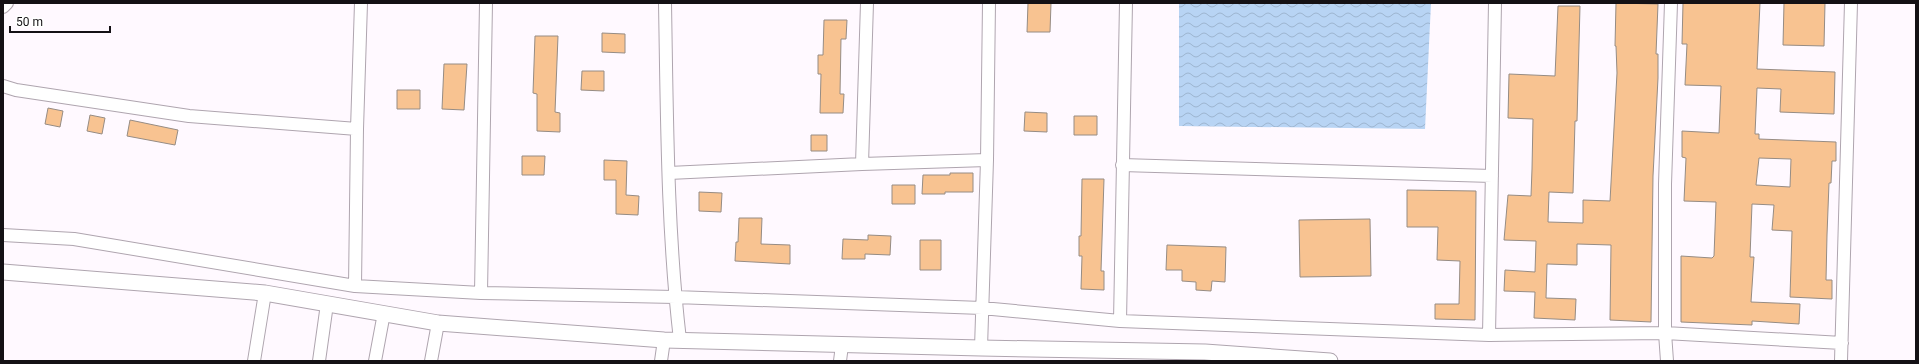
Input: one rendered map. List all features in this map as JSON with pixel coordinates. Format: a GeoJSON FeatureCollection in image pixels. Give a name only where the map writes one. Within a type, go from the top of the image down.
{"type":"FeatureCollection","features":[{"type":"Feature","properties":{"kind":"street"},"geometry":{"type":"LineString","coordinates":[[3,7],[7,3]]}},
{"type":"Feature","properties":{"kind":"street"},"geometry":{"type":"LineString","coordinates":[[355,286],[357,129],[361,3]]}},
{"type":"Feature","properties":{"kind":"street"},"geometry":{"type":"LineString","coordinates":[[481,293],[486,3]]}},
{"type":"Feature","properties":{"kind":"street"},"geometry":{"type":"LineString","coordinates":[[665,3],[669,172],[675,296],[680,340]]}},
{"type":"Feature","properties":{"kind":"street"},"geometry":{"type":"LineString","coordinates":[[862,164],[867,3]]}},
{"type":"Feature","properties":{"kind":"street"},"geometry":{"type":"LineString","coordinates":[[982,348],[989,3]]}},
{"type":"Feature","properties":{"kind":"street"},"geometry":{"type":"LineString","coordinates":[[1120,321],[1126,3]]}},
{"type":"Feature","properties":{"kind":"street"},"geometry":{"type":"LineString","coordinates":[[1489,335],[1495,3]]}},
{"type":"Feature","properties":{"kind":"street"},"geometry":{"type":"LineString","coordinates":[[1667,361],[1665,333],[1665,177],[1671,3]]}},
{"type":"Feature","properties":{"kind":"street"},"geometry":{"type":"LineString","coordinates":[[1841,361],[1851,3]]}},
{"type":"Feature","properties":{"kind":"street"},"geometry":{"type":"LineString","coordinates":[[3,86],[16,90],[189,116],[357,129]]}},
{"type":"Feature","properties":{"kind":"street"},"geometry":{"type":"LineString","coordinates":[[669,172],[987,160]]}},
{"type":"Feature","properties":{"kind":"street"},"geometry":{"type":"LineString","coordinates":[[1122,165],[1492,176]]}},
{"type":"Feature","properties":{"kind":"street"},"geometry":{"type":"LineString","coordinates":[[3,234],[74,239],[355,286],[481,293],[675,296],[982,308],[1120,321],[1489,335],[1665,333],[1842,343]]}},
{"type":"Feature","properties":{"kind":"street"},"geometry":{"type":"LineString","coordinates":[[3,272],[265,293],[384,313],[438,324],[664,340],[982,348],[1119,356],[1203,356],[1330,361]]}},
{"type":"Feature","properties":{"kind":"street"},"geometry":{"type":"LineString","coordinates":[[254,361],[265,293]]}},
{"type":"Feature","properties":{"kind":"street"},"geometry":{"type":"LineString","coordinates":[[319,361],[327,304]]}},
{"type":"Feature","properties":{"kind":"street"},"geometry":{"type":"LineString","coordinates":[[375,361],[384,313]]}},
{"type":"Feature","properties":{"kind":"street"},"geometry":{"type":"LineString","coordinates":[[432,361],[438,324]]}},
{"type":"Feature","properties":{"kind":"street"},"geometry":{"type":"LineString","coordinates":[[661,361],[664,340]]}},
{"type":"Feature","properties":{"kind":"street"},"geometry":{"type":"LineString","coordinates":[[840,361],[842,345]]}},
{"type":"Feature","properties":{"kind":"water"},"geometry":{"type":"Polygon","coordinates":[[[1179,3],[1431,3],[1425,129],[1179,126],[1179,3]]]}},
{"type":"Feature","properties":{"kind":"building"},"geometry":{"type":"Polygon","coordinates":[[[1028,3],[1051,3],[1050,32],[1027,32],[1028,3]]]}},
{"type":"Feature","properties":{"kind":"building"},"geometry":{"type":"Polygon","coordinates":[[[1616,3],[1658,4],[1656,54],[1658,54],[1658,78],[1653,176],[1651,322],[1610,320],[1611,245],[1577,244],[1577,265],[1547,264],[1546,298],[1576,299],[1575,320],[1534,318],[1535,292],[1504,291],[1505,270],[1535,272],[1536,241],[1504,240],[1508,195],[1531,196],[1532,169],[1533,119],[1508,118],[1509,74],[1555,76],[1558,6],[1580,6],[1577,121],[1575,121],[1573,193],[1549,192],[1548,222],[1583,223],[1583,200],[1610,201],[1617,73],[1615,46],[1616,3]]]}},
{"type":"Feature","properties":{"kind":"building"},"geometry":{"type":"Polygon","coordinates":[[[1683,3],[1760,3],[1757,69],[1835,72],[1834,114],[1780,112],[1781,89],[1757,88],[1755,134],[1759,134],[1759,139],[1836,142],[1836,161],[1832,161],[1831,183],[1829,183],[1827,235],[1826,280],[1832,280],[1832,299],[1790,297],[1792,231],[1772,230],[1774,205],[1752,204],[1750,257],[1754,257],[1751,302],[1800,304],[1799,324],[1752,321],[1752,325],[1681,322],[1681,256],[1712,258],[1714,256],[1716,202],[1684,201],[1686,158],[1682,157],[1682,131],[1719,133],[1721,86],[1685,85],[1687,44],[1682,44],[1683,3]],[[1759,158],[1756,185],[1790,187],[1791,159],[1759,158]]]}},
{"type":"Feature","properties":{"kind":"building"},"geometry":{"type":"Polygon","coordinates":[[[1784,3],[1825,3],[1824,46],[1783,45],[1784,3]]]}},
{"type":"Feature","properties":{"kind":"building"},"geometry":{"type":"Polygon","coordinates":[[[824,20],[847,20],[846,39],[841,39],[840,94],[844,94],[843,113],[820,113],[821,74],[818,74],[818,55],[823,55],[824,20]]]}},
{"type":"Feature","properties":{"kind":"building"},"geometry":{"type":"Polygon","coordinates":[[[602,33],[625,34],[625,53],[602,52],[602,33]]]}},
{"type":"Feature","properties":{"kind":"building"},"geometry":{"type":"Polygon","coordinates":[[[535,36],[558,36],[555,112],[560,113],[560,132],[537,131],[537,94],[533,93],[535,36]]]}},
{"type":"Feature","properties":{"kind":"building"},"geometry":{"type":"Polygon","coordinates":[[[444,64],[467,64],[464,110],[442,109],[444,64]]]}},
{"type":"Feature","properties":{"kind":"building"},"geometry":{"type":"Polygon","coordinates":[[[582,71],[604,71],[604,91],[581,90],[582,71]]]}},
{"type":"Feature","properties":{"kind":"building"},"geometry":{"type":"Polygon","coordinates":[[[397,90],[420,90],[420,109],[397,109],[397,90]]]}},
{"type":"Feature","properties":{"kind":"building"},"geometry":{"type":"Polygon","coordinates":[[[48,108],[63,111],[60,127],[45,124],[48,108]]]}},
{"type":"Feature","properties":{"kind":"building"},"geometry":{"type":"Polygon","coordinates":[[[1025,112],[1047,113],[1047,132],[1024,131],[1025,112]]]}},
{"type":"Feature","properties":{"kind":"building"},"geometry":{"type":"Polygon","coordinates":[[[90,115],[105,118],[102,134],[87,131],[90,115]]]}},
{"type":"Feature","properties":{"kind":"building"},"geometry":{"type":"Polygon","coordinates":[[[1074,116],[1097,116],[1097,135],[1074,135],[1074,116]]]}},
{"type":"Feature","properties":{"kind":"building"},"geometry":{"type":"Polygon","coordinates":[[[130,120],[178,130],[175,145],[127,136],[130,120]]]}},
{"type":"Feature","properties":{"kind":"building"},"geometry":{"type":"Polygon","coordinates":[[[811,135],[827,135],[827,151],[811,151],[811,135]]]}},
{"type":"Feature","properties":{"kind":"building"},"geometry":{"type":"Polygon","coordinates":[[[522,156],[545,156],[544,175],[522,175],[522,156]]]}},
{"type":"Feature","properties":{"kind":"building"},"geometry":{"type":"Polygon","coordinates":[[[604,160],[627,161],[626,195],[639,196],[638,215],[616,214],[616,180],[604,180],[604,160]]]}},
{"type":"Feature","properties":{"kind":"building"},"geometry":{"type":"Polygon","coordinates":[[[950,173],[973,173],[973,192],[922,194],[923,175],[950,175],[950,173]]]}},
{"type":"Feature","properties":{"kind":"building"},"geometry":{"type":"Polygon","coordinates":[[[1082,179],[1104,179],[1101,271],[1104,271],[1104,290],[1081,289],[1082,256],[1079,256],[1079,236],[1081,236],[1082,179]]]}},
{"type":"Feature","properties":{"kind":"building"},"geometry":{"type":"Polygon","coordinates":[[[892,185],[915,185],[915,204],[892,204],[892,185]]]}},
{"type":"Feature","properties":{"kind":"building"},"geometry":{"type":"Polygon","coordinates":[[[1407,190],[1476,191],[1475,320],[1435,319],[1435,304],[1459,304],[1460,261],[1437,260],[1438,227],[1407,227],[1407,190]]]}},
{"type":"Feature","properties":{"kind":"building"},"geometry":{"type":"Polygon","coordinates":[[[699,192],[722,193],[721,212],[699,211],[699,192]]]}},
{"type":"Feature","properties":{"kind":"building"},"geometry":{"type":"Polygon","coordinates":[[[739,218],[762,218],[761,244],[790,245],[790,264],[735,261],[736,242],[738,242],[739,218]]]}},
{"type":"Feature","properties":{"kind":"building"},"geometry":{"type":"Polygon","coordinates":[[[1370,219],[1371,276],[1300,277],[1299,220],[1370,219]]]}},
{"type":"Feature","properties":{"kind":"building"},"geometry":{"type":"Polygon","coordinates":[[[868,235],[891,236],[890,255],[865,254],[865,259],[842,259],[843,239],[868,240],[868,235]]]}},
{"type":"Feature","properties":{"kind":"building"},"geometry":{"type":"Polygon","coordinates":[[[920,240],[941,240],[941,270],[920,270],[920,240]]]}},
{"type":"Feature","properties":{"kind":"building"},"geometry":{"type":"Polygon","coordinates":[[[1167,245],[1226,247],[1225,282],[1212,281],[1211,291],[1196,290],[1196,282],[1182,281],[1182,270],[1166,270],[1167,245]]]}}]}
